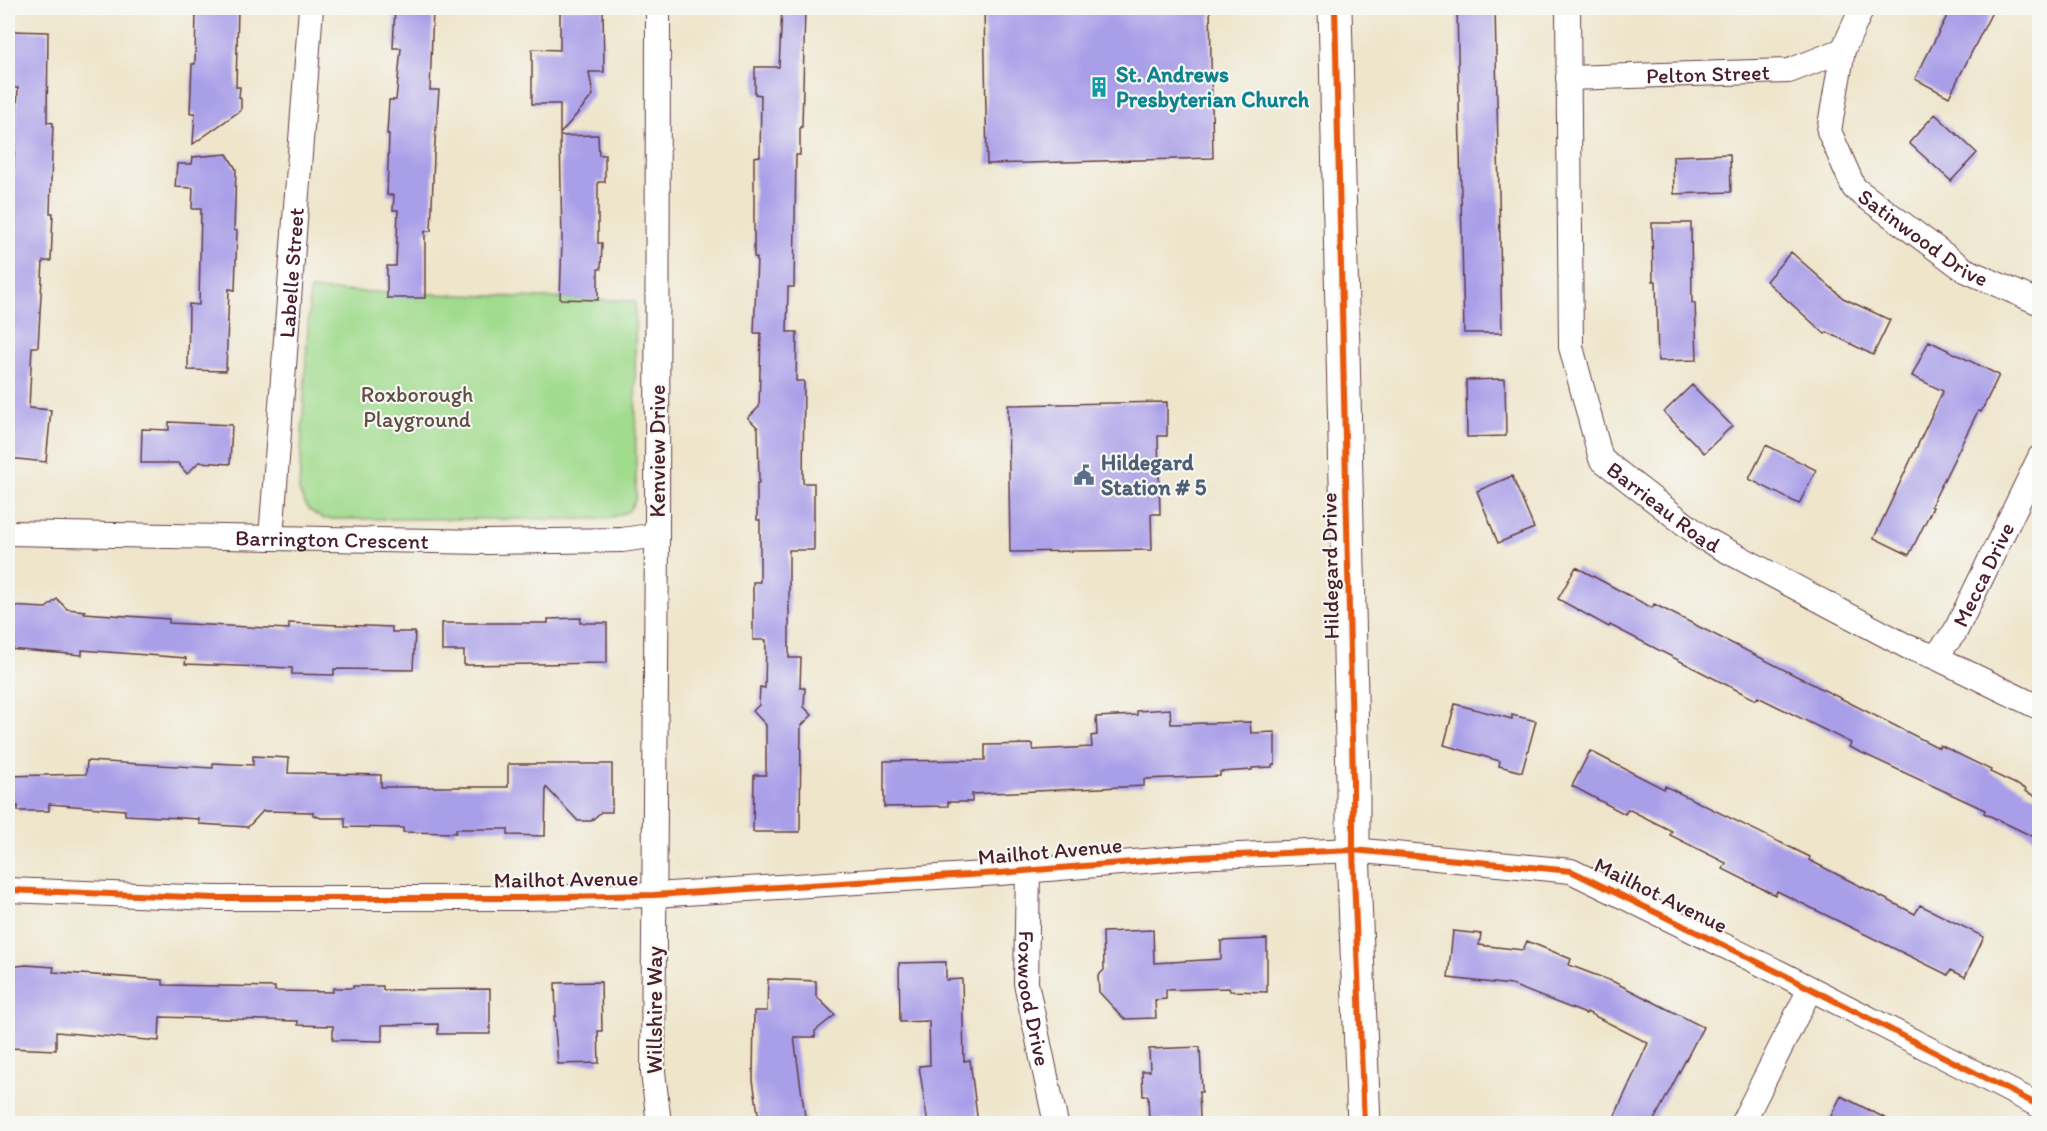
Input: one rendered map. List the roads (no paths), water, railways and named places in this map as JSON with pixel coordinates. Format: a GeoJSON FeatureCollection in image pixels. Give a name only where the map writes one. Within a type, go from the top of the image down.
{"type":"FeatureCollection","features":[{"type":"Feature","properties":{"kind":"street","name":"Labelle Street"},"geometry":{"type":"LineString","coordinates":[[271,538],[311,8]]}},
{"type":"Feature","properties":{"kind":"street","name":"Kenview Drive"},"geometry":{"type":"LineString","coordinates":[[654,895],[658,8]]}},
{"type":"Feature","properties":{"kind":"street","name":"Hildegard Drive"},"geometry":{"type":"LineString","coordinates":[[1335,8],[1353,850],[1364,1124]]}},
{"type":"Feature","properties":{"kind":"street","name":"Barrieau Road"},"geometry":{"type":"LineString","coordinates":[[1568,8],[1571,347],[1600,459],[1703,538],[1908,647],[1935,657],[2040,708]]}},
{"type":"Feature","properties":{"kind":"street","name":"Satinwood Drive"},"geometry":{"type":"LineString","coordinates":[[1862,8],[1843,50],[1829,131],[1854,188],[1965,270],[2040,303]]}},
{"type":"Feature","properties":{"kind":"street","name":"Pelton Street"},"geometry":{"type":"LineString","coordinates":[[1568,78],[1789,71],[1843,50]]}},
{"type":"Feature","properties":{"kind":"street","name":"Mecca Drive"},"geometry":{"type":"LineString","coordinates":[[1935,657],[1955,632],[2040,457]]}},
{"type":"Feature","properties":{"kind":"street","name":"Barrington Crescent"},"geometry":{"type":"LineString","coordinates":[[8,533],[486,542],[622,540],[657,535]]}},
{"type":"Feature","properties":{"kind":"street","name":"Mailhot Avenue"},"geometry":{"type":"LineString","coordinates":[[8,890],[213,898],[513,898],[654,895],[1028,871],[1193,857],[1353,850],[1571,871],[1782,974],[2040,1106]]}},
{"type":"Feature","properties":{"kind":"street","name":"Foxwood Drive"},"geometry":{"type":"LineString","coordinates":[[1028,871],[1026,983],[1056,1124]]}},
{"type":"Feature","properties":{"kind":"street","name":"Willshire Way"},"geometry":{"type":"LineString","coordinates":[[654,895],[653,1072],[659,1124]]}},
{"type":"Feature","properties":{"kind":"street"},"geometry":{"type":"LineString","coordinates":[[1742,1124],[1810,989]]}},
{"type":"Feature","properties":{"kind":"place","name":"St. Andrews Presbyterian Church"},"geometry":{"type":"Point","coordinates":[1099,87]}},
{"type":"Feature","properties":{"kind":"place","name":"Hildegard Station # 5"},"geometry":{"type":"Point","coordinates":[1084,475]}},
{"type":"Feature","properties":{"kind":"park label","name":"Roxborough Playground"},"geometry":{"type":"Point","coordinates":[417,407]}}]}
